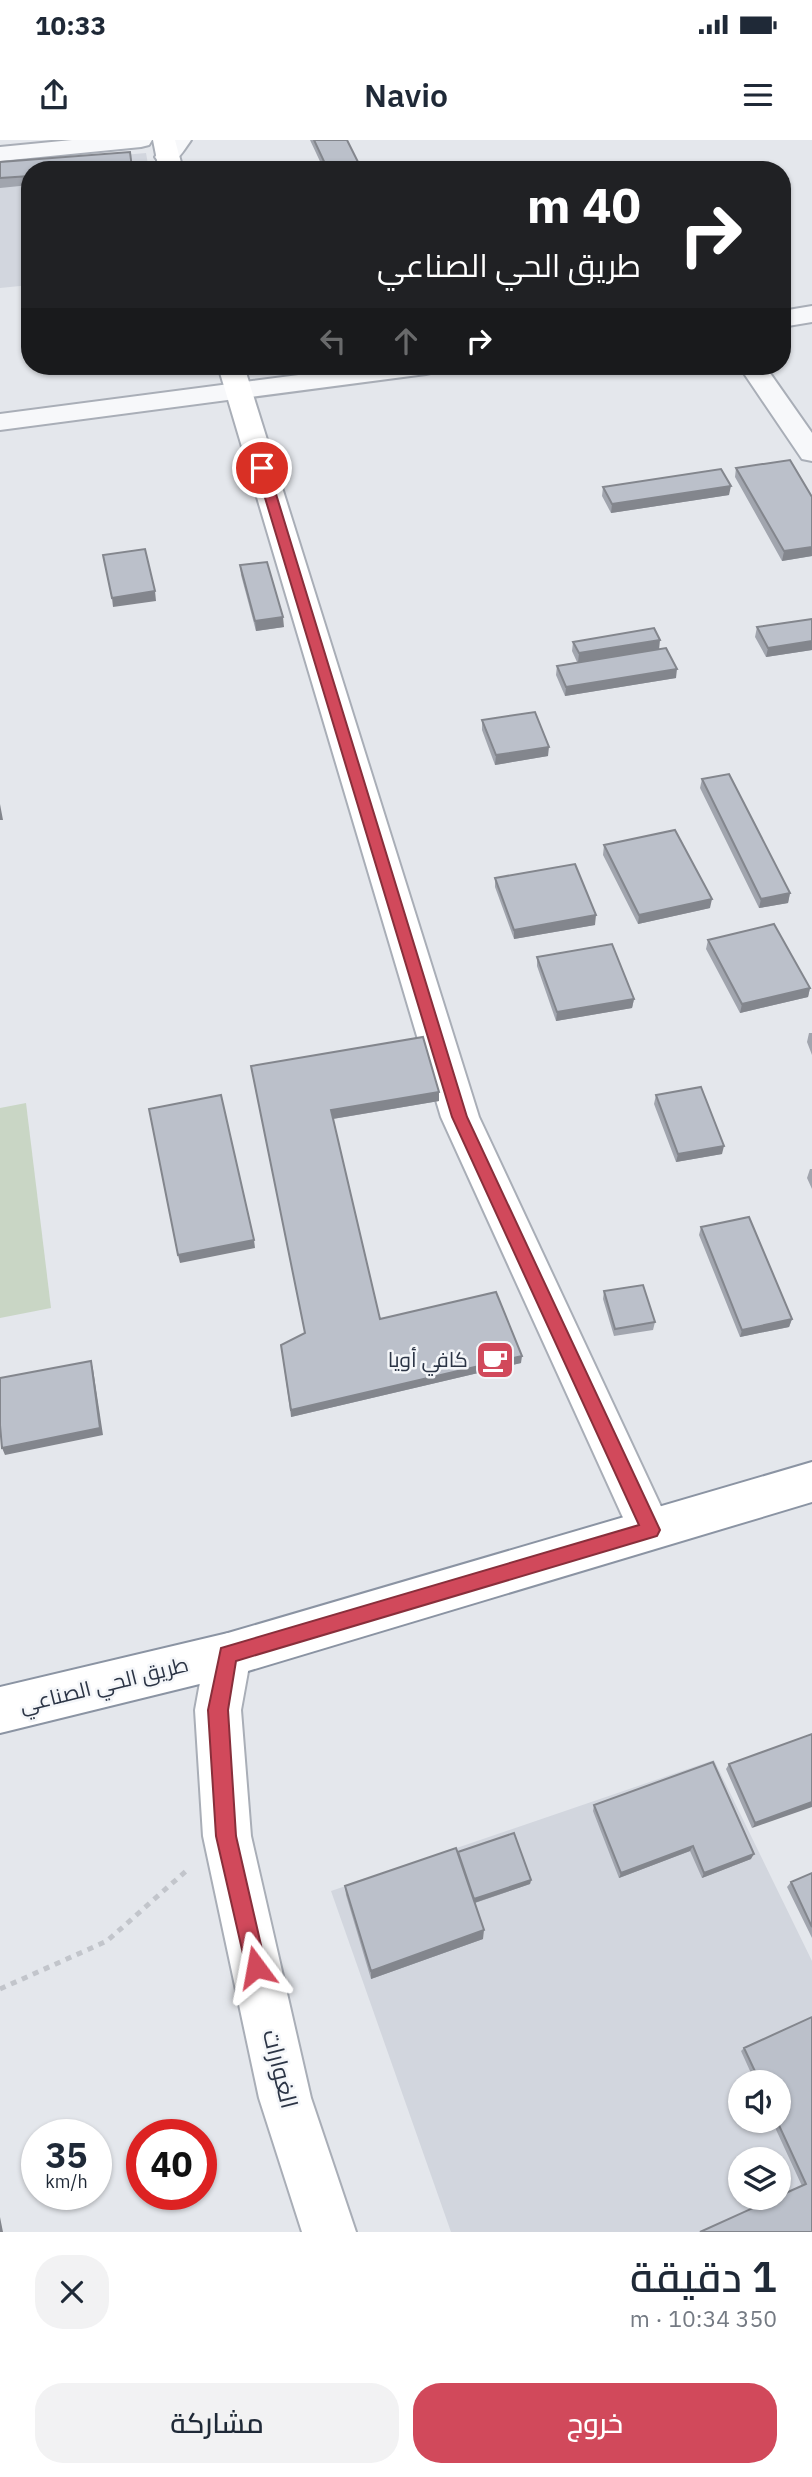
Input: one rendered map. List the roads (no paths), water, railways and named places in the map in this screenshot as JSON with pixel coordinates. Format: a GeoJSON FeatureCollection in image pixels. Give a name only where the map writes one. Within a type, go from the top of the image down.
{"type":"FeatureCollection","features":[{"type":"Feature","properties":{"kind":"main road"},"geometry":{"type":"LineString","coordinates":[[235,378],[460,1117],[650,1530]]}},
{"type":"Feature","properties":{"kind":"main road","name":"طريق الحي الصناعي"},"geometry":{"type":"LineString","coordinates":[[0,1710],[228,1655],[812,1482]]}},
{"type":"Feature","properties":{"kind":"main road","name":"الغوارات"},"geometry":{"type":"LineString","coordinates":[[228,1655],[218,1710],[226,1836],[285,2098],[329,2232]]}},
{"type":"Feature","properties":{"kind":"street"},"geometry":{"type":"LineString","coordinates":[[0,154],[141,140]]}},
{"type":"Feature","properties":{"kind":"street"},"geometry":{"type":"LineString","coordinates":[[791,317],[812,314]]}},
{"type":"Feature","properties":{"kind":"street"},"geometry":{"type":"LineString","coordinates":[[0,422],[235,378],[283,375]]}},
{"type":"Feature","properties":{"kind":"street"},"geometry":{"type":"LineString","coordinates":[[758,375],[812,453]]}},
{"type":"Feature","properties":{"kind":"place","name":"كافي أويا"},"geometry":{"type":"Point","coordinates":[495,1360]}}]}
